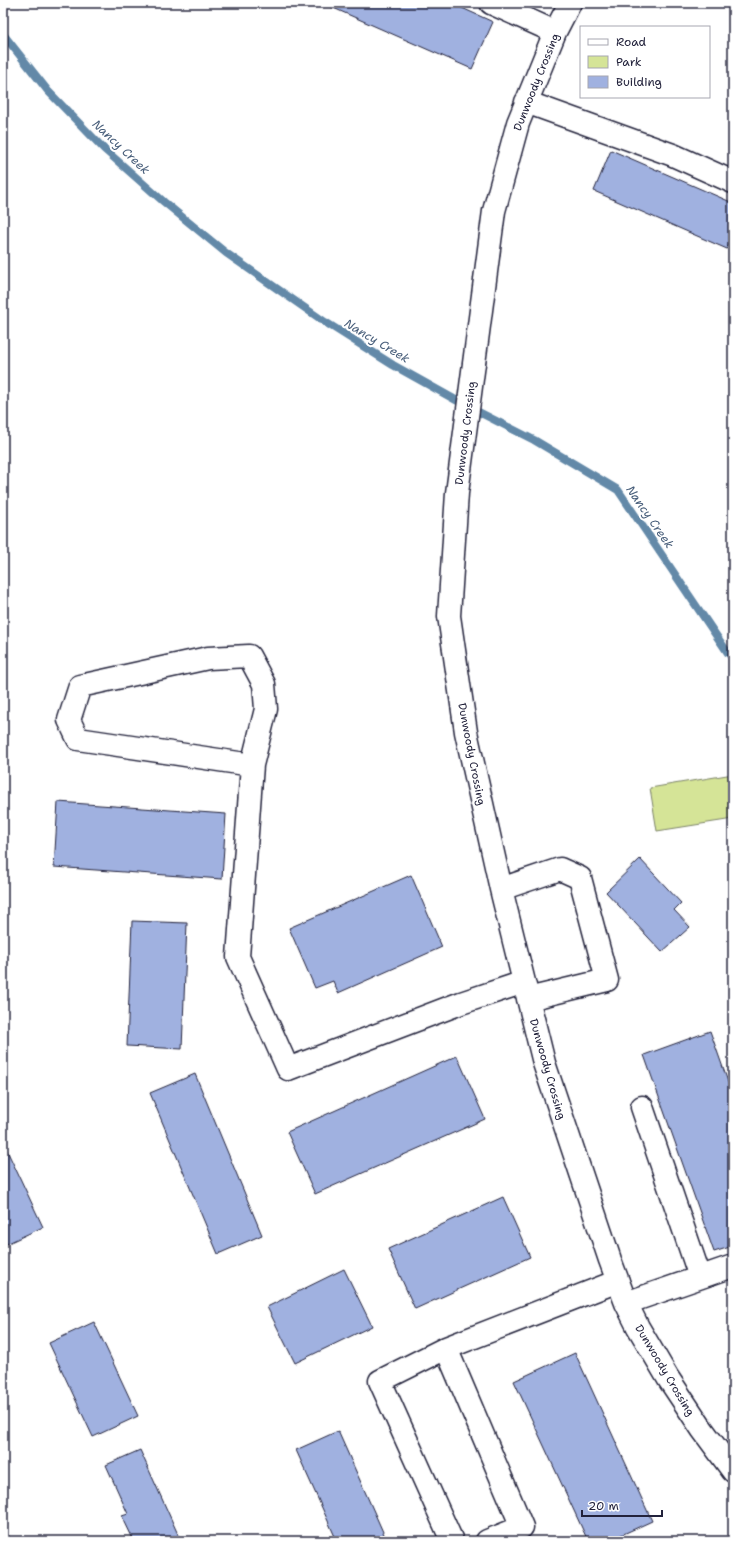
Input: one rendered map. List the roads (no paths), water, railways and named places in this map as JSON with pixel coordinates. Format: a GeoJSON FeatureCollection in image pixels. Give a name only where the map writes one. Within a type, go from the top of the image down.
{"type":"FeatureCollection","features":[{"type":"Feature","properties":{"kind":"street"},"geometry":{"type":"LineString","coordinates":[[491,3],[555,32]]}},
{"type":"Feature","properties":{"kind":"street","name":"Dunwoody Crossing"},"geometry":{"type":"LineString","coordinates":[[570,3],[555,32],[518,123],[494,211],[457,493],[449,616],[466,732],[501,889],[544,1063],[610,1260],[626,1303],[638,1327],[668,1378],[702,1429],[733,1471]]}},
{"type":"Feature","properties":{"kind":"street"},"geometry":{"type":"LineString","coordinates":[[526,102],[673,155],[733,182]]}},
{"type":"Feature","properties":{"kind":"street"},"geometry":{"type":"LineString","coordinates":[[252,765],[78,739],[69,720],[80,686],[208,658],[249,656],[264,684],[266,709],[252,765],[238,957],[288,1069],[461,1002],[526,990],[607,980],[580,878],[560,869],[501,889]]}},
{"type":"Feature","properties":{"kind":"street"},"geometry":{"type":"LineString","coordinates":[[642,1107],[700,1277]]}},
{"type":"Feature","properties":{"kind":"street"},"geometry":{"type":"LineString","coordinates":[[626,1303],[733,1266]]}},
{"type":"Feature","properties":{"kind":"street"},"geometry":{"type":"LineString","coordinates":[[452,1541],[380,1381],[446,1348],[618,1281]]}},
{"type":"Feature","properties":{"kind":"street"},"geometry":{"type":"LineString","coordinates":[[446,1348],[522,1527],[486,1541]]}},
{"type":"Feature","properties":{"kind":"waterway","name":"Nancy Creek"},"geometry":{"type":"LineString","coordinates":[[3,34],[48,91],[104,149],[164,202],[226,253],[325,322],[393,365],[463,404],[534,440],[618,490],[728,653],[733,658]]}}]}
